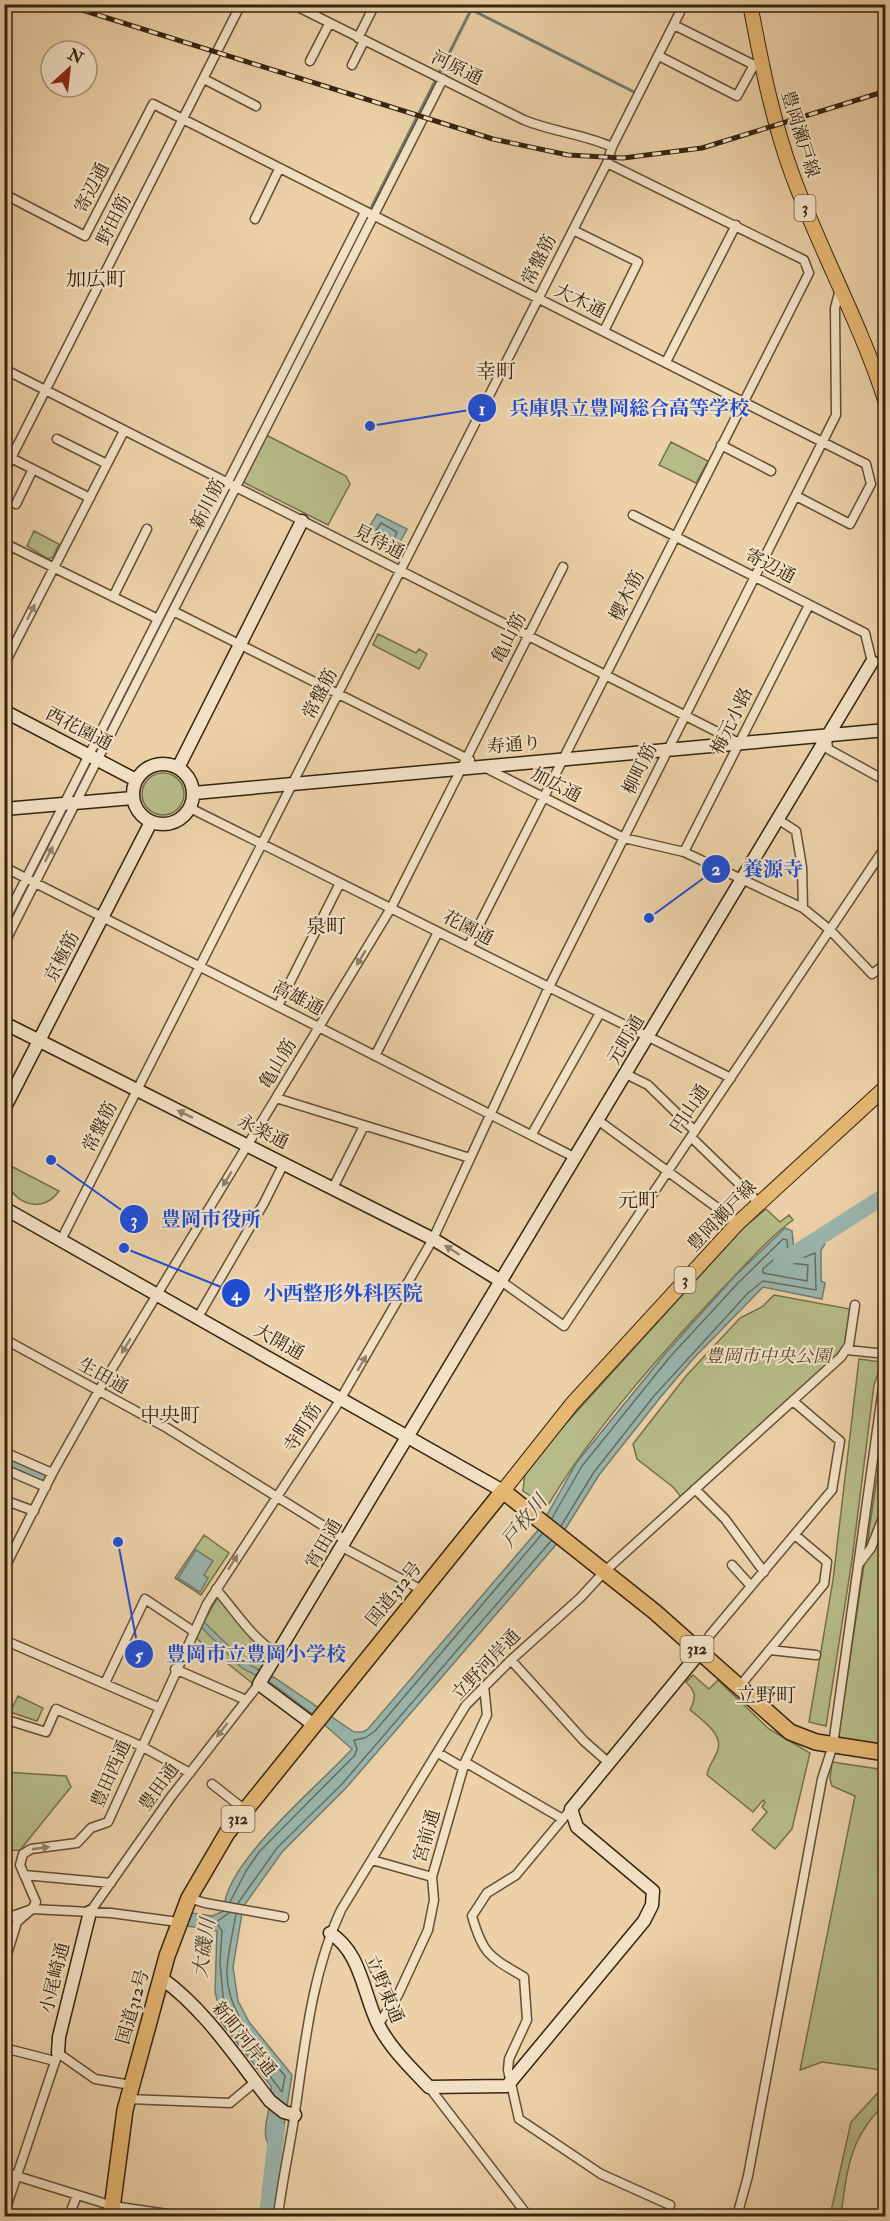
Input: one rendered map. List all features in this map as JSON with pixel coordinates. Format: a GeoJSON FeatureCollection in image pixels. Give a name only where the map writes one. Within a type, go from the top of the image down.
{"type":"FeatureCollection","features":[{"type":"Feature","properties":{"kind":"highway","name":"312"},"geometry":{"type":"LineString","coordinates":[[503,1491],[605,1571],[789,1732],[837,1745],[885,1753]]}},
{"type":"Feature","properties":{"kind":"highway","name":"国道312号"},"geometry":{"type":"LineString","coordinates":[[112,2211],[129,2092],[178,1922],[189,1898],[219,1844],[245,1810],[503,1491]]}},
{"type":"Feature","properties":{"kind":"main road","name":"豊岡瀬戸線"},"geometry":{"type":"LineString","coordinates":[[750,4],[758,64],[791,172],[866,349],[885,403]]}},
{"type":"Feature","properties":{"kind":"main road","name":"豊岡瀬戸線"},"geometry":{"type":"LineString","coordinates":[[503,1491],[572,1404],[738,1223],[885,1087]]}},
{"type":"Feature","properties":{"kind":"street"},"geometry":{"type":"LineString","coordinates":[[4,12],[8,4]]}},
{"type":"Feature","properties":{"kind":"street","name":"野田筋"},"geometry":{"type":"LineString","coordinates":[[4,472],[242,4]]}},
{"type":"Feature","properties":{"kind":"street","name":"河原通"},"geometry":{"type":"LineString","coordinates":[[292,4],[309,8],[329,24],[548,130],[598,140],[612,147]]}},
{"type":"Feature","properties":{"kind":"street"},"geometry":{"type":"LineString","coordinates":[[352,65],[375,4]]}},
{"type":"Feature","properties":{"kind":"street","name":"常盤筋"},"geometry":{"type":"LineString","coordinates":[[61,1240],[607,163],[612,147],[684,4]]}},
{"type":"Feature","properties":{"kind":"street"},"geometry":{"type":"LineString","coordinates":[[310,61],[329,24]]}},
{"type":"Feature","properties":{"kind":"street"},"geometry":{"type":"LineString","coordinates":[[659,56],[737,96],[758,64],[674,25]]}},
{"type":"Feature","properties":{"kind":"street"},"geometry":{"type":"LineString","coordinates":[[204,79],[255,106]]}},
{"type":"Feature","properties":{"kind":"street","name":"新川筋"},"geometry":{"type":"LineString","coordinates":[[93,757],[158,620],[231,485],[369,214],[443,79]]}},
{"type":"Feature","properties":{"kind":"street","name":"寄辺通"},"geometry":{"type":"LineString","coordinates":[[4,194],[86,236],[153,104],[183,120]]}},
{"type":"Feature","properties":{"kind":"street","name":"大木通"},"geometry":{"type":"LineString","coordinates":[[183,120],[866,464],[871,484],[850,524],[796,496]]}},
{"type":"Feature","properties":{"kind":"street"},"geometry":{"type":"LineString","coordinates":[[607,163],[736,225],[666,363]]}},
{"type":"Feature","properties":{"kind":"street"},"geometry":{"type":"LineString","coordinates":[[255,219],[279,169]]}},
{"type":"Feature","properties":{"kind":"street","name":"櫻木筋"},"geometry":{"type":"LineString","coordinates":[[468,947],[809,273],[804,260],[736,225]]}},
{"type":"Feature","properties":{"kind":"street"},"geometry":{"type":"LineString","coordinates":[[573,230],[638,262],[604,331]]}},
{"type":"Feature","properties":{"kind":"street","name":"柳町筋"},"geometry":{"type":"LineString","coordinates":[[433,1239],[549,987],[836,415],[835,308],[840,289]]}},
{"type":"Feature","properties":{"kind":"street","name":"見待通"},"geometry":{"type":"LineString","coordinates":[[4,369],[739,743]]}},
{"type":"Feature","properties":{"kind":"street"},"geometry":{"type":"LineString","coordinates":[[4,665],[124,431]]}},
{"type":"Feature","properties":{"kind":"street"},"geometry":{"type":"LineString","coordinates":[[57,440],[107,464]]}},
{"type":"Feature","properties":{"kind":"street"},"geometry":{"type":"LineString","coordinates":[[722,446],[771,471]]}},
{"type":"Feature","properties":{"kind":"street"},"geometry":{"type":"LineString","coordinates":[[11,458],[90,498]]}},
{"type":"Feature","properties":{"kind":"street"},"geometry":{"type":"LineString","coordinates":[[16,504],[33,469]]}},
{"type":"Feature","properties":{"kind":"street","name":"新川筋"},"geometry":{"type":"LineString","coordinates":[[4,944],[31,881],[69,803],[173,611],[231,485]]}},
{"type":"Feature","properties":{"kind":"street","name":"寄辺通"},"geometry":{"type":"LineString","coordinates":[[633,515],[865,633],[873,662]]}},
{"type":"Feature","properties":{"kind":"street"},"geometry":{"type":"LineString","coordinates":[[178,768],[302,521]]}},
{"type":"Feature","properties":{"kind":"street"},"geometry":{"type":"LineString","coordinates":[[113,597],[147,529]]}},
{"type":"Feature","properties":{"kind":"street"},"geometry":{"type":"LineString","coordinates":[[4,543],[158,620]]}},
{"type":"Feature","properties":{"kind":"street","name":"亀山筋"},"geometry":{"type":"LineString","coordinates":[[4,1569],[52,1473],[98,1392],[391,908],[563,567]]}},
{"type":"Feature","properties":{"kind":"street","name":"梅元小路"},"geometry":{"type":"LineString","coordinates":[[684,852],[809,604]]}},
{"type":"Feature","properties":{"kind":"street"},"geometry":{"type":"LineString","coordinates":[[173,611],[338,694],[464,763]]}},
{"type":"Feature","properties":{"kind":"street","name":"元町通"},"geometry":{"type":"LineString","coordinates":[[409,1436],[742,881],[832,736],[873,662]]}},
{"type":"Feature","properties":{"kind":"street","name":"西花園通"},"geometry":{"type":"LineString","coordinates":[[4,711],[136,780]]}},
{"type":"Feature","properties":{"kind":"street","name":"寿通り"},"geometry":{"type":"LineString","coordinates":[[194,793],[293,784],[464,763],[482,766],[882,733]]}},
{"type":"Feature","properties":{"kind":"street"},"geometry":{"type":"LineString","coordinates":[[832,736],[828,748],[885,781]]}},
{"type":"Feature","properties":{"kind":"street"},"geometry":{"type":"LineString","coordinates":[[167,764],[178,768],[188,776],[194,793],[190,808],[183,817],[174,822],[162,824],[151,822],[139,812],[133,798],[136,780],[144,770],[155,765],[167,764]]}},
{"type":"Feature","properties":{"kind":"street","name":"加広通"},"geometry":{"type":"LineString","coordinates":[[482,766],[624,838],[684,852],[803,908],[830,930],[872,974],[885,964]]}},
{"type":"Feature","properties":{"kind":"street"},"geometry":{"type":"LineString","coordinates":[[4,809],[133,798]]}},
{"type":"Feature","properties":{"kind":"street","name":"花園通"},"geometry":{"type":"LineString","coordinates":[[190,808],[730,1078]]}},
{"type":"Feature","properties":{"kind":"street"},"geometry":{"type":"LineString","coordinates":[[779,820],[796,831],[802,876],[803,908]]}},
{"type":"Feature","properties":{"kind":"street","name":"京極筋"},"geometry":{"type":"LineString","coordinates":[[4,1109],[151,822]]}},
{"type":"Feature","properties":{"kind":"street","name":"円山通"},"geometry":{"type":"LineString","coordinates":[[501,1281],[564,1326],[885,846]]}},
{"type":"Feature","properties":{"kind":"street","name":"高雄通"},"geometry":{"type":"LineString","coordinates":[[4,867],[576,1158]]}},
{"type":"Feature","properties":{"kind":"street","name":"新川筋"},"geometry":{"type":"LineString","coordinates":[[4,922],[31,881]]}},
{"type":"Feature","properties":{"kind":"street"},"geometry":{"type":"LineString","coordinates":[[278,1006],[340,883]]}},
{"type":"Feature","properties":{"kind":"street"},"geometry":{"type":"LineString","coordinates":[[375,1056],[438,932]]}},
{"type":"Feature","properties":{"kind":"street"},"geometry":{"type":"LineString","coordinates":[[532,1134],[600,1013]]}},
{"type":"Feature","properties":{"kind":"street","name":"永楽通"},"geometry":{"type":"LineString","coordinates":[[4,1023],[433,1239],[501,1281]]}},
{"type":"Feature","properties":{"kind":"street"},"geometry":{"type":"LineString","coordinates":[[626,1074],[648,1085],[759,1203]]}},
{"type":"Feature","properties":{"kind":"street"},"geometry":{"type":"LineString","coordinates":[[276,1098],[470,1158]]}},
{"type":"Feature","properties":{"kind":"street"},"geometry":{"type":"LineString","coordinates":[[598,1121],[738,1223]]}},
{"type":"Feature","properties":{"kind":"street"},"geometry":{"type":"LineString","coordinates":[[333,1188],[364,1126]]}},
{"type":"Feature","properties":{"kind":"street"},"geometry":{"type":"LineString","coordinates":[[198,1317],[264,1203],[284,1163]]}},
{"type":"Feature","properties":{"kind":"street","name":"大開通"},"geometry":{"type":"LineString","coordinates":[[4,1208],[503,1491]]}},
{"type":"Feature","properties":{"kind":"street","name":"寺町筋"},"geometry":{"type":"LineString","coordinates":[[193,1631],[216,1589],[278,1498],[341,1398],[433,1239]]}},
{"type":"Feature","properties":{"kind":"street"},"geometry":{"type":"LineString","coordinates":[[855,1305],[847,1350],[885,1354]]}},
{"type":"Feature","properties":{"kind":"street","name":"生田通"},"geometry":{"type":"LineString","coordinates":[[4,1339],[167,1428],[278,1498],[344,1544],[422,1590]]}},
{"type":"Feature","properties":{"kind":"street","name":"立野河岸通"},"geometry":{"type":"LineString","coordinates":[[278,2217],[304,2046],[322,1955],[330,1933],[466,1705],[511,1659],[580,1598],[605,1571],[847,1350]]}},
{"type":"Feature","properties":{"kind":"street"},"geometry":{"type":"LineString","coordinates":[[737,2217],[748,2176],[822,1779],[837,1745],[885,1366]]}},
{"type":"Feature","properties":{"kind":"street"},"geometry":{"type":"LineString","coordinates":[[670,2205],[601,2174],[519,2119],[510,2082],[509,2059],[527,2020],[524,1977],[492,1959],[477,1935],[472,1916],[487,1893],[516,1875],[700,1652],[710,1635],[835,1486],[840,1443],[793,1401]]}},
{"type":"Feature","properties":{"kind":"street","name":"宵田通"},"geometry":{"type":"LineString","coordinates":[[260,1683],[270,1670],[409,1436]]}},
{"type":"Feature","properties":{"kind":"street"},"geometry":{"type":"LineString","coordinates":[[4,1452],[52,1473]]}},
{"type":"Feature","properties":{"kind":"street"},"geometry":{"type":"LineString","coordinates":[[4,1469],[46,1487]]}},
{"type":"Feature","properties":{"kind":"street"},"geometry":{"type":"LineString","coordinates":[[696,1489],[725,1519],[764,1572]]}},
{"type":"Feature","properties":{"kind":"street"},"geometry":{"type":"LineString","coordinates":[[4,1500],[34,1511]]}},
{"type":"Feature","properties":{"kind":"street"},"geometry":{"type":"LineString","coordinates":[[858,1566],[871,1548],[885,1510]]}},
{"type":"Feature","properties":{"kind":"street"},"geometry":{"type":"LineString","coordinates":[[740,1687],[824,1584],[827,1562],[795,1535]]}},
{"type":"Feature","properties":{"kind":"street"},"geometry":{"type":"LineString","coordinates":[[732,1565],[751,1586]]}},
{"type":"Feature","properties":{"kind":"street"},"geometry":{"type":"LineString","coordinates":[[216,1589],[249,1631],[266,1648],[279,1655]]}},
{"type":"Feature","properties":{"kind":"street"},"geometry":{"type":"LineString","coordinates":[[105,1683],[145,1599],[193,1631]]}},
{"type":"Feature","properties":{"kind":"street","name":"豊田西通"},"geometry":{"type":"LineString","coordinates":[[24,1875],[20,1865],[27,1851],[77,1843],[91,1828],[108,1822],[193,1631]]}},
{"type":"Feature","properties":{"kind":"street"},"geometry":{"type":"LineString","coordinates":[[4,1640],[158,1707]]}},
{"type":"Feature","properties":{"kind":"street"},"geometry":{"type":"LineString","coordinates":[[770,1650],[816,1655]]}},
{"type":"Feature","properties":{"kind":"street"},"geometry":{"type":"LineString","coordinates":[[511,1659],[584,1741],[609,1763]]}},
{"type":"Feature","properties":{"kind":"street"},"geometry":{"type":"LineString","coordinates":[[175,1669],[246,1700]]}},
{"type":"Feature","properties":{"kind":"street"},"geometry":{"type":"LineString","coordinates":[[260,1683],[314,1725]]}},
{"type":"Feature","properties":{"kind":"street","name":"豊田通"},"geometry":{"type":"LineString","coordinates":[[90,1912],[190,1773],[260,1683]]}},
{"type":"Feature","properties":{"kind":"street","name":"宮前通"},"geometry":{"type":"LineString","coordinates":[[378,2025],[398,1995],[428,1930],[434,1900],[432,1877],[465,1761],[487,1715],[484,1686]]}},
{"type":"Feature","properties":{"kind":"street"},"geometry":{"type":"LineString","coordinates":[[4,1719],[46,1732],[56,1709],[141,1746],[190,1773]]}},
{"type":"Feature","properties":{"kind":"street"},"geometry":{"type":"LineString","coordinates":[[438,1753],[462,1767],[465,1761],[561,1818]]}},
{"type":"Feature","properties":{"kind":"street"},"geometry":{"type":"LineString","coordinates":[[212,1784],[245,1810]]}},
{"type":"Feature","properties":{"kind":"street"},"geometry":{"type":"LineString","coordinates":[[429,2087],[507,2086],[644,1921],[652,1905],[653,1891],[578,1827],[570,1809]]}},
{"type":"Feature","properties":{"kind":"street"},"geometry":{"type":"LineString","coordinates":[[372,1860],[432,1877]]}},
{"type":"Feature","properties":{"kind":"street"},"geometry":{"type":"LineString","coordinates":[[4,1964],[17,1922],[32,1909],[36,1902],[24,1875],[111,1883]]}},
{"type":"Feature","properties":{"kind":"street"},"geometry":{"type":"LineString","coordinates":[[189,1898],[284,1917]]}},
{"type":"Feature","properties":{"kind":"street"},"geometry":{"type":"LineString","coordinates":[[4,1919],[32,1909],[90,1912],[178,1922]]}},
{"type":"Feature","properties":{"kind":"street","name":"小尾崎通"},"geometry":{"type":"LineString","coordinates":[[56,2057],[90,1912]]}},
{"type":"Feature","properties":{"kind":"street","name":"立野東通"},"geometry":{"type":"LineString","coordinates":[[330,1933],[344,1945],[360,1972],[378,2025],[386,2038],[429,2087]]}},
{"type":"Feature","properties":{"kind":"street","name":"新町河岸通"},"geometry":{"type":"LineString","coordinates":[[161,1977],[192,2004],[270,2101],[292,2115]]}},
{"type":"Feature","properties":{"kind":"street"},"geometry":{"type":"LineString","coordinates":[[4,2048],[56,2057],[95,2079],[129,2092],[230,2103],[255,2082]]}},
{"type":"Feature","properties":{"kind":"street"},"geometry":{"type":"LineString","coordinates":[[4,2214],[56,2057]]}},
{"type":"Feature","properties":{"kind":"street"},"geometry":{"type":"LineString","coordinates":[[429,2087],[528,2217]]}},
{"type":"Feature","properties":{"kind":"street"},"geometry":{"type":"LineString","coordinates":[[4,2172],[77,2195],[112,2211],[181,2217]]}},
{"type":"Feature","properties":{"kind":"street"},"geometry":{"type":"LineString","coordinates":[[69,2217],[77,2195]]}},
{"type":"Feature","properties":{"kind":"green space"},"geometry":{"type":"Polygon","coordinates":[[[266,435],[346,476],[350,484],[328,525],[243,482],[266,435]]]}},
{"type":"Feature","properties":{"kind":"green space"},"geometry":{"type":"Polygon","coordinates":[[[671,442],[708,461],[696,483],[659,465],[671,442]]]}},
{"type":"Feature","properties":{"kind":"green space"},"geometry":{"type":"Polygon","coordinates":[[[34,531],[59,544],[53,557],[48,559],[27,546],[34,531]]]}},
{"type":"Feature","properties":{"kind":"green space"},"geometry":{"type":"Polygon","coordinates":[[[378,634],[416,653],[419,649],[427,654],[419,669],[373,645],[378,634]]]}},
{"type":"Feature","properties":{"kind":"green space"},"geometry":{"type":"Polygon","coordinates":[[[163,773],[171,774],[178,779],[183,786],[183,802],[178,809],[171,814],[163,815],[155,814],[148,809],[143,802],[142,794],[143,786],[148,779],[155,774],[163,773]]]}},
{"type":"Feature","properties":{"kind":"green space"},"geometry":{"type":"Polygon","coordinates":[[[7,1164],[59,1191],[51,1200],[41,1204],[23,1201],[9,1187],[6,1176],[7,1164]]]}},
{"type":"Feature","properties":{"kind":"green space","name":"豊岡市中央公園"},"geometry":{"type":"Polygon","coordinates":[[[766,1209],[780,1222],[789,1215],[793,1220],[756,1254],[651,1367],[584,1450],[547,1507],[523,1491],[525,1472],[560,1430],[744,1227],[766,1209]]]}},
{"type":"Feature","properties":{"kind":"green space","name":"豊岡市中央公園"},"geometry":{"type":"Polygon","coordinates":[[[774,1295],[850,1309],[843,1350],[681,1497],[673,1487],[637,1459],[633,1444],[686,1376],[740,1318],[762,1307],[774,1295]]]}},
{"type":"Feature","properties":{"kind":"green space"},"geometry":{"type":"Polygon","coordinates":[[[859,1359],[882,1362],[874,1385],[852,1560],[826,1726],[809,1722],[833,1580],[859,1359]]]}},
{"type":"Feature","properties":{"kind":"green space"},"geometry":{"type":"Polygon","coordinates":[[[885,1424],[885,1746],[838,1739],[885,1424]]]}},
{"type":"Feature","properties":{"kind":"green space"},"geometry":{"type":"Polygon","coordinates":[[[204,1535],[229,1553],[201,1595],[175,1578],[204,1535]]]}},
{"type":"Feature","properties":{"kind":"green space"},"geometry":{"type":"Polygon","coordinates":[[[218,1597],[250,1636],[271,1655],[252,1683],[197,1639],[198,1632],[218,1597]]]}},
{"type":"Feature","properties":{"kind":"green space"},"geometry":{"type":"Polygon","coordinates":[[[693,1675],[709,1689],[718,1680],[769,1729],[810,1753],[792,1829],[775,1849],[752,1830],[767,1812],[762,1807],[765,1802],[763,1800],[753,1812],[707,1775],[719,1746],[711,1728],[690,1710],[694,1696],[686,1682],[693,1675]]]}},
{"type":"Feature","properties":{"kind":"green space"},"geometry":{"type":"Polygon","coordinates":[[[18,1696],[43,1708],[37,1721],[10,1712],[18,1696]]]}},
{"type":"Feature","properties":{"kind":"green space"},"geometry":{"type":"Polygon","coordinates":[[[832,1762],[885,1770],[885,2073],[875,2069],[822,2062],[800,2070],[855,1796],[832,1786],[830,1779],[832,1762]]]}},
{"type":"Feature","properties":{"kind":"green space"},"geometry":{"type":"Polygon","coordinates":[[[4,1772],[66,1776],[71,1787],[20,1850],[5,1851],[4,1772]]]}},
{"type":"Feature","properties":{"kind":"green space"},"geometry":{"type":"Polygon","coordinates":[[[885,2085],[885,2104],[864,2129],[852,2156],[845,2184],[841,2216],[830,2216],[851,2122],[885,2085]]]}},
{"type":"Feature","properties":{"kind":"water"},"geometry":{"type":"Polygon","coordinates":[[[377,514],[407,529],[394,553],[364,536],[377,514]]]}},
{"type":"Feature","properties":{"kind":"water"},"geometry":{"type":"Polygon","coordinates":[[[785,1228],[792,1231],[794,1250],[805,1251],[821,1238],[825,1244],[821,1250],[821,1281],[825,1283],[822,1299],[763,1287],[693,1359],[599,1475],[554,1547],[346,1788],[282,1852],[243,1907],[233,1967],[238,2001],[249,2022],[292,2075],[280,2150],[271,2148],[267,2142],[266,2127],[271,2086],[217,2017],[220,2011],[215,1992],[217,1931],[187,1926],[192,1913],[212,1916],[224,1911],[228,1892],[239,1871],[255,1849],[352,1749],[311,1713],[274,1685],[242,1668],[200,1626],[203,1621],[246,1663],[275,1678],[354,1732],[363,1732],[368,1729],[539,1529],[577,1462],[665,1354],[733,1278],[785,1228]]]}},
{"type":"Feature","properties":{"kind":"water"},"geometry":{"type":"Polygon","coordinates":[[[196,1550],[213,1561],[204,1575],[208,1578],[200,1592],[178,1578],[196,1550]]]}},
{"type":"Feature","properties":{"kind":"waterway"},"geometry":{"type":"LineString","coordinates":[[357,236],[474,4]]}},
{"type":"Feature","properties":{"kind":"waterway"},"geometry":{"type":"LineString","coordinates":[[472,10],[634,92]]}},
{"type":"Feature","properties":{"kind":"waterway"},"geometry":{"type":"LineString","coordinates":[[94,755],[330,290]]}},
{"type":"Feature","properties":{"kind":"waterway"},"geometry":{"type":"LineString","coordinates":[[72,801],[92,761]]}},
{"type":"Feature","properties":{"kind":"waterway"},"geometry":{"type":"LineString","coordinates":[[4,933],[69,807]]}},
{"type":"Feature","properties":{"kind":"waterway","name":"戸枚川"},"geometry":{"type":"LineString","coordinates":[[781,1262],[886,1195]]}},
{"type":"Feature","properties":{"kind":"waterway","name":"戸枚川"},"geometry":{"type":"LineString","coordinates":[[4,1460],[37,1476]]}},
{"type":"Feature","properties":{"kind":"waterway","name":"大磯川"},"geometry":{"type":"LineString","coordinates":[[267,2216],[277,2128]]}},
{"type":"Feature","properties":{"kind":"railway"},"geometry":{"type":"LineString","coordinates":[[63,4],[493,139],[568,155],[623,158],[702,148],[886,91]]}},
{"type":"Feature","properties":{"kind":"place","name":"兵庫県立豊岡総合高等学校"},"geometry":{"type":"Point","coordinates":[370,426]}},
{"type":"Feature","properties":{"kind":"place","name":"養源寺"},"geometry":{"type":"Point","coordinates":[649,918]}},
{"type":"Feature","properties":{"kind":"place","name":"豊岡市役所"},"geometry":{"type":"Point","coordinates":[51,1160]}},
{"type":"Feature","properties":{"kind":"place","name":"小西整形外科医院"},"geometry":{"type":"Point","coordinates":[124,1248]}},
{"type":"Feature","properties":{"kind":"place","name":"豊岡市立豊岡小学校"},"geometry":{"type":"Point","coordinates":[118,1542]}},
{"type":"Feature","properties":{"kind":"district","name":"加広町"},"geometry":{"type":"Point","coordinates":[96,279]}},
{"type":"Feature","properties":{"kind":"district","name":"幸町"},"geometry":{"type":"Point","coordinates":[496,371]}},
{"type":"Feature","properties":{"kind":"district","name":"泉町"},"geometry":{"type":"Point","coordinates":[326,926]}},
{"type":"Feature","properties":{"kind":"district","name":"元町"},"geometry":{"type":"Point","coordinates":[638,1200]}},
{"type":"Feature","properties":{"kind":"district","name":"中央町"},"geometry":{"type":"Point","coordinates":[170,1415]}},
{"type":"Feature","properties":{"kind":"district","name":"立野町"},"geometry":{"type":"Point","coordinates":[766,1695]}}]}
